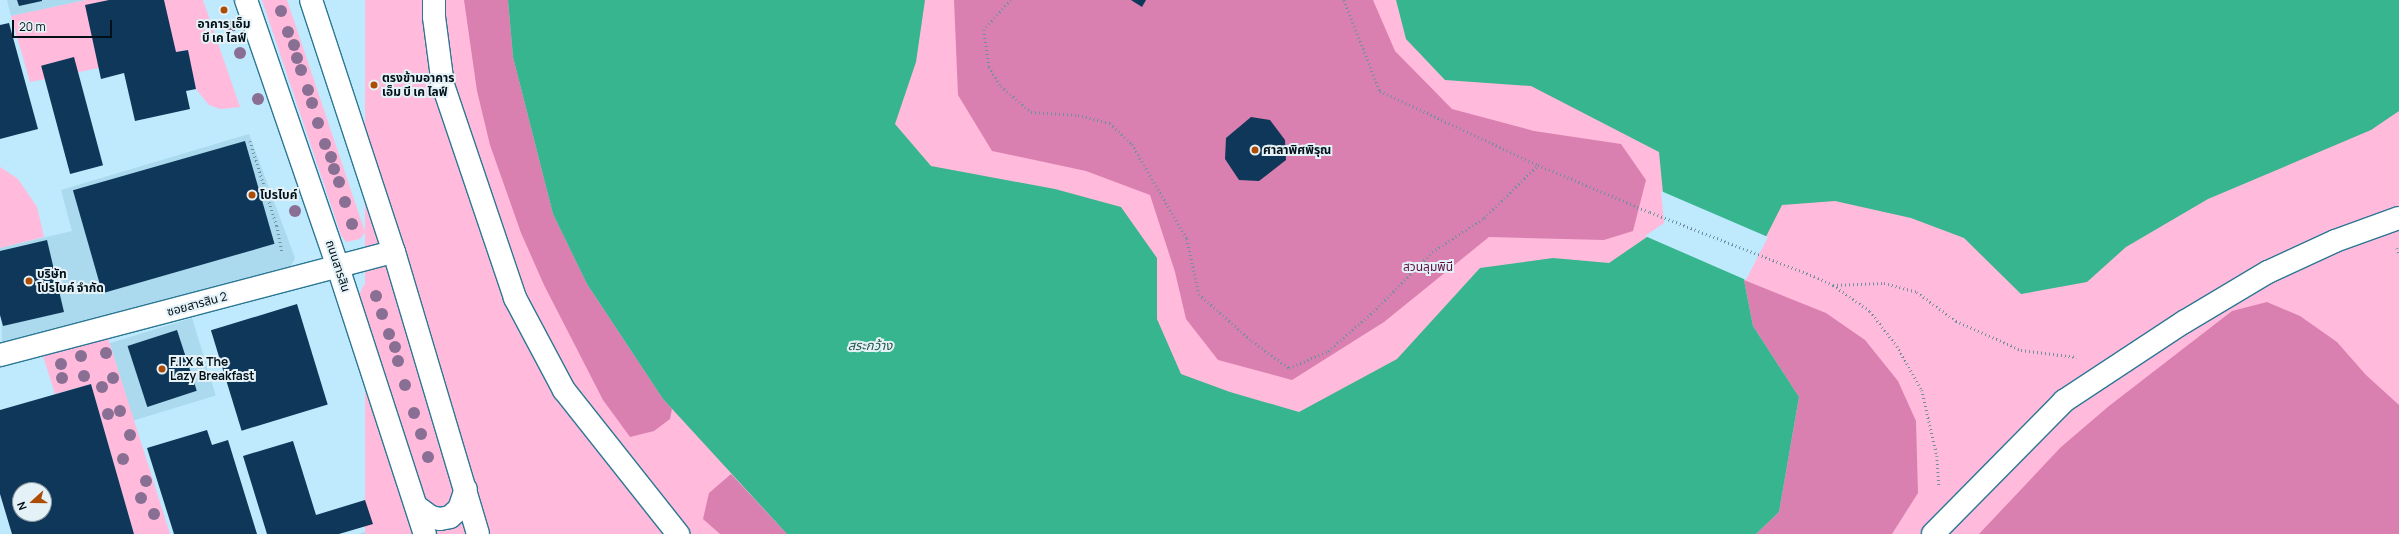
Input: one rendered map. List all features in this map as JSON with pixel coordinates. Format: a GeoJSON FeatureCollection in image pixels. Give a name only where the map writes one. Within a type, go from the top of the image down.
{"type":"FeatureCollection","features":[{"type":"Feature","properties":{"kind":"street","name":"ถนนสารสิน"},"geometry":{"type":"LineString","coordinates":[[246,0],[338,267],[417,507],[419,533]]}},
{"type":"Feature","properties":{"kind":"street"},"geometry":{"type":"LineString","coordinates":[[311,0],[394,252],[466,489],[478,534]]}},
{"type":"Feature","properties":{"kind":"street"},"geometry":{"type":"LineString","coordinates":[[434,0],[434,17],[443,85],[515,298],[564,390],[678,534]]}},
{"type":"Feature","properties":{"kind":"street"},"geometry":{"type":"LineString","coordinates":[[1936,530],[2071,396],[2184,322],[2268,272],[2334,241],[2399,218]]}},
{"type":"Feature","properties":{"kind":"street","name":"ซอยสารสิน 2"},"geometry":{"type":"LineString","coordinates":[[0,355],[394,252]]}},
{"type":"Feature","properties":{"kind":"street"},"geometry":{"type":"LineString","coordinates":[[417,507],[431,517],[440,519],[450,517],[459,509],[466,489]]}},
{"type":"Feature","properties":{"kind":"path"},"geometry":{"type":"LineString","coordinates":[[1011,0],[984,30],[989,67],[1001,86],[1031,112],[1078,115],[1110,123],[1132,144],[1187,240],[1199,294],[1252,341],[1289,368],[1328,351],[1376,309],[1432,252],[1484,218],[1538,165]]}},
{"type":"Feature","properties":{"kind":"path"},"geometry":{"type":"LineString","coordinates":[[1344,0],[1380,91],[1538,165],[1650,212],[1833,284],[1870,311],[1897,346],[1922,390],[1937,456],[1936,530]]}},
{"type":"Feature","properties":{"kind":"path"},"geometry":{"type":"LineString","coordinates":[[250,141],[277,226],[283,251],[279,255]]}},
{"type":"Feature","properties":{"kind":"path"},"geometry":{"type":"LineString","coordinates":[[1833,284],[1884,283],[1917,292],[1956,321],[2021,350],[2080,357]]}},
{"type":"Feature","properties":{"kind":"shaded area"},"geometry":{"type":"Polygon","coordinates":[[[7,0],[86,0],[11,16],[7,0]]]}},
{"type":"Feature","properties":{"kind":"shaded area"},"geometry":{"type":"Polygon","coordinates":[[[249,134],[295,258],[291,266],[2,342],[0,248],[72,231],[61,190],[249,134]]]}},
{"type":"Feature","properties":{"kind":"shaded area"},"geometry":{"type":"Polygon","coordinates":[[[192,318],[216,395],[133,421],[110,343],[192,318]]]}},
{"type":"Feature","properties":{"kind":"shaded area"},"geometry":{"type":"Polygon","coordinates":[[[382,527],[386,534],[358,534],[382,527]]]}},
{"type":"Feature","properties":{"kind":"green space"},"geometry":{"type":"Polygon","coordinates":[[[86,0],[203,0],[240,107],[220,109],[209,105],[196,89],[187,50],[30,82],[11,16],[86,0]]]}},
{"type":"Feature","properties":{"kind":"green space"},"geometry":{"type":"Polygon","coordinates":[[[262,0],[287,0],[365,232],[360,239],[346,242],[341,235],[262,0]]]}},
{"type":"Feature","properties":{"kind":"green space","name":"สวนลุมพินี"},"geometry":{"type":"Polygon","coordinates":[[[365,0],[2399,0],[2399,534],[365,534],[365,0]]]}},
{"type":"Feature","properties":{"kind":"green space"},"geometry":{"type":"Polygon","coordinates":[[[464,0],[508,0],[513,57],[553,214],[587,284],[663,399],[672,409],[670,419],[654,431],[630,437],[603,400],[544,285],[521,233],[490,145],[477,91],[464,0]]]}},
{"type":"Feature","properties":{"kind":"green space"},"geometry":{"type":"Polygon","coordinates":[[[954,0],[1373,0],[1395,51],[1452,109],[1534,131],[1621,144],[1646,180],[1633,231],[1604,240],[1489,237],[1384,322],[1292,380],[1218,360],[1186,319],[1175,272],[1150,195],[1086,171],[992,151],[958,95],[954,0]]]}},
{"type":"Feature","properties":{"kind":"green space"},"geometry":{"type":"Polygon","coordinates":[[[0,167],[18,179],[37,207],[44,237],[0,248],[0,167]]]}},
{"type":"Feature","properties":{"kind":"green space"},"geometry":{"type":"Polygon","coordinates":[[[379,278],[389,284],[443,461],[438,472],[431,476],[423,476],[413,466],[358,298],[363,286],[371,280],[379,278]]]}},
{"type":"Feature","properties":{"kind":"green space"},"geometry":{"type":"Polygon","coordinates":[[[1744,280],[1826,313],[1865,340],[1898,381],[1916,421],[1918,493],[1892,534],[1756,534],[1779,512],[1799,397],[1753,326],[1744,280]]]}},
{"type":"Feature","properties":{"kind":"green space"},"geometry":{"type":"Polygon","coordinates":[[[2267,302],[2300,316],[2337,342],[2366,375],[2399,405],[2399,534],[1979,534],[2061,447],[2109,406],[2232,311],[2267,302]]]}},
{"type":"Feature","properties":{"kind":"green space"},"geometry":{"type":"Polygon","coordinates":[[[108,338],[170,534],[134,534],[91,384],[55,394],[43,356],[108,338]]]}},
{"type":"Feature","properties":{"kind":"green space"},"geometry":{"type":"Polygon","coordinates":[[[731,474],[787,534],[720,534],[703,519],[709,493],[731,474]]]}},
{"type":"Feature","properties":{"kind":"water","name":"สระกว้าง"},"geometry":{"type":"Polygon","coordinates":[[[508,0],[925,0],[916,62],[895,124],[931,166],[1055,189],[1121,207],[1157,258],[1157,319],[1181,374],[1230,392],[1299,412],[1397,359],[1480,268],[1553,258],[1609,263],[1666,224],[1659,152],[1531,86],[1445,80],[1406,39],[1396,0],[2399,0],[2399,111],[2371,130],[2208,199],[2126,247],[2087,282],[2021,294],[1964,238],[1911,218],[1835,201],[1782,205],[1744,280],[1753,326],[1799,397],[1779,512],[1756,534],[787,534],[663,399],[587,284],[553,214],[513,57],[508,0]]]}},
{"type":"Feature","properties":{"kind":"pier"},"geometry":{"type":"Polygon","coordinates":[[[1661,191],[1768,237],[1746,280],[1645,236],[1664,223],[1661,191]]]}},
{"type":"Feature","properties":{"kind":"building"},"geometry":{"type":"Polygon","coordinates":[[[17,0],[42,0],[42,1],[19,6],[17,0]]]}},
{"type":"Feature","properties":{"kind":"building"},"geometry":{"type":"Polygon","coordinates":[[[109,0],[164,0],[176,52],[188,50],[196,89],[186,91],[190,109],[135,121],[124,73],[101,79],[85,5],[109,0]]]}},
{"type":"Feature","properties":{"kind":"building"},"geometry":{"type":"Polygon","coordinates":[[[1131,0],[1146,0],[1142,7],[1131,0]]]}},
{"type":"Feature","properties":{"kind":"building"},"geometry":{"type":"Polygon","coordinates":[[[9,23],[38,129],[0,139],[0,25],[9,23]]]}},
{"type":"Feature","properties":{"kind":"building"},"geometry":{"type":"Polygon","coordinates":[[[74,57],[103,165],[70,174],[41,66],[74,57]]]}},
{"type":"Feature","properties":{"kind":"building","name":"ศาลาพิศพิรุณ"},"geometry":{"type":"Polygon","coordinates":[[[1251,117],[1270,120],[1285,140],[1286,160],[1259,181],[1239,180],[1225,159],[1226,138],[1251,117]]]}},
{"type":"Feature","properties":{"kind":"building"},"geometry":{"type":"Polygon","coordinates":[[[245,141],[274,244],[102,293],[73,190],[245,141]]]}},
{"type":"Feature","properties":{"kind":"building","name":"บริษัท โปรไบค์ จำกัด"},"geometry":{"type":"Polygon","coordinates":[[[47,240],[64,312],[3,326],[0,315],[0,251],[47,240]]]}},
{"type":"Feature","properties":{"kind":"building"},"geometry":{"type":"Polygon","coordinates":[[[297,304],[328,404],[242,431],[211,330],[297,304]]]}},
{"type":"Feature","properties":{"kind":"building","name":"F.I.X & The Lazy Breakfast"},"geometry":{"type":"Polygon","coordinates":[[[177,330],[197,391],[147,407],[128,346],[177,330]]]}},
{"type":"Feature","properties":{"kind":"building"},"geometry":{"type":"Polygon","coordinates":[[[91,384],[134,534],[12,534],[0,494],[0,410],[91,384]]]}},
{"type":"Feature","properties":{"kind":"building"},"geometry":{"type":"Polygon","coordinates":[[[207,430],[212,445],[228,440],[257,534],[174,534],[147,448],[207,430]]]}},
{"type":"Feature","properties":{"kind":"building"},"geometry":{"type":"Polygon","coordinates":[[[293,441],[316,515],[365,500],[373,524],[339,534],[267,534],[243,456],[293,441]]]}},
{"type":"Feature","properties":{"kind":"place","name":"อาคาร เอ็ม บี เค ไลฟ์"},"geometry":{"type":"Point","coordinates":[224,10]}},
{"type":"Feature","properties":{"kind":"place","name":"ตรงข้ามอาคาร เอ็ม บี เค ไลฟ์"},"geometry":{"type":"Point","coordinates":[374,85]}},
{"type":"Feature","properties":{"kind":"place","name":"ศาลาพิศพิรุณ"},"geometry":{"type":"Point","coordinates":[1255,150]}},
{"type":"Feature","properties":{"kind":"place","name":"โปรไบค์"},"geometry":{"type":"Point","coordinates":[252,195]}},
{"type":"Feature","properties":{"kind":"place","name":"บริษัท โปรไบค์ จำกัด"},"geometry":{"type":"Point","coordinates":[29,281]}},
{"type":"Feature","properties":{"kind":"place","name":"F.I.X & The Lazy Breakfast"},"geometry":{"type":"Point","coordinates":[162,369]}}]}
